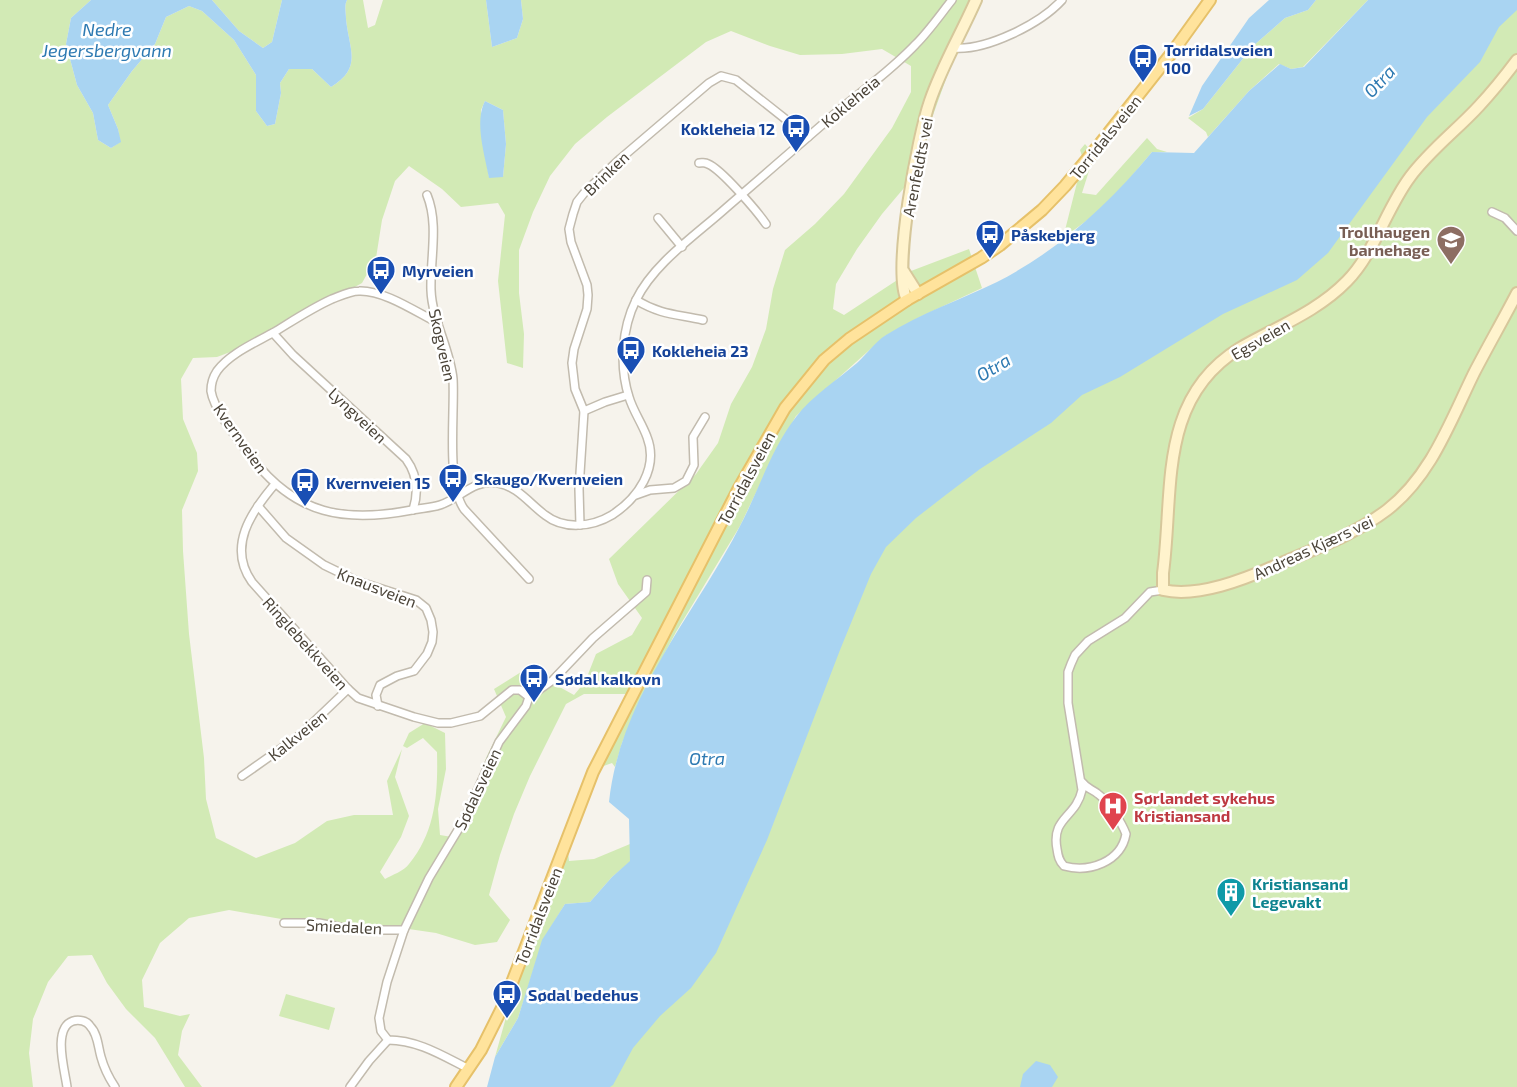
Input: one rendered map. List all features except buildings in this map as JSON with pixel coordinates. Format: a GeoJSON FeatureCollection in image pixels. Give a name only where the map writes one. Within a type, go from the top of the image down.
{"type":"FeatureCollection","features":[{"type":"Feature","properties":{"kind":"main road","name":"Torridalsveien"},"geometry":{"type":"LineString","coordinates":[[456,1087],[469,1069],[508,994],[593,772],[757,455],[785,408],[824,360],[866,327],[1000,245],[1058,194],[1174,50],[1210,0]]}},
{"type":"Feature","properties":{"kind":"street","name":"Kokleheia"},"geometry":{"type":"LineString","coordinates":[[457,496],[473,486],[487,482],[501,483],[516,491],[551,520],[569,525],[580,525],[607,518],[624,507],[636,495],[648,472],[650,446],[628,395],[624,338],[636,300],[650,277],[914,46],[952,0]]}},
{"type":"Feature","properties":{"kind":"street","name":"Arenfeldts vei"},"geometry":{"type":"LineString","coordinates":[[907,300],[903,292],[903,242],[919,140],[930,101],[976,0]]}},
{"type":"Feature","properties":{"kind":"street"},"geometry":{"type":"LineString","coordinates":[[953,48],[970,48],[1021,29],[1051,11],[1062,0]]}},
{"type":"Feature","properties":{"kind":"street","name":"Egsveien"},"geometry":{"type":"LineString","coordinates":[[1163,590],[1162,577],[1173,449],[1178,428],[1201,383],[1218,364],[1237,350],[1322,303],[1348,280],[1362,262],[1389,208],[1410,177],[1480,105],[1517,60]]}},
{"type":"Feature","properties":{"kind":"street","name":"Brinken"},"geometry":{"type":"LineString","coordinates":[[580,525],[579,489],[584,411],[574,389],[572,363],[574,349],[587,309],[588,295],[587,285],[573,250],[569,229],[580,197],[639,142],[709,83],[721,76],[735,80],[808,137]]}},
{"type":"Feature","properties":{"kind":"street"},"geometry":{"type":"LineString","coordinates":[[699,163],[708,164],[718,170],[766,224]]}},
{"type":"Feature","properties":{"kind":"street","name":"Skogveien"},"geometry":{"type":"LineString","coordinates":[[427,195],[433,215],[431,296],[453,379],[453,449],[457,496]]}},
{"type":"Feature","properties":{"kind":"street"},"geometry":{"type":"LineString","coordinates":[[1492,212],[1505,218],[1517,231]]}},
{"type":"Feature","properties":{"kind":"street"},"geometry":{"type":"LineString","coordinates":[[658,218],[682,247]]}},
{"type":"Feature","properties":{"kind":"street"},"geometry":{"type":"LineString","coordinates":[[904,272],[918,294]]}},
{"type":"Feature","properties":{"kind":"street"},"geometry":{"type":"LineString","coordinates":[[273,333],[327,302],[356,291],[377,294],[438,323]]}},
{"type":"Feature","properties":{"kind":"street","name":"Andreas Kjærs vei"},"geometry":{"type":"LineString","coordinates":[[1163,590],[1189,592],[1250,577],[1356,531],[1393,505],[1421,474],[1441,443],[1517,293]]}},
{"type":"Feature","properties":{"kind":"street"},"geometry":{"type":"LineString","coordinates":[[636,300],[649,309],[703,320]]}},
{"type":"Feature","properties":{"kind":"street","name":"Kvernveien"},"geometry":{"type":"LineString","coordinates":[[273,333],[223,365],[213,378],[211,390],[215,402],[235,435],[275,484],[321,510],[345,516],[380,516],[437,506],[457,496]]}},
{"type":"Feature","properties":{"kind":"street","name":"Lyngveien"},"geometry":{"type":"LineString","coordinates":[[273,333],[293,355],[406,459],[416,480],[416,500],[413,510]]}},
{"type":"Feature","properties":{"kind":"street"},"geometry":{"type":"LineString","coordinates":[[584,411],[628,395]]}},
{"type":"Feature","properties":{"kind":"street","name":"Kokleheia"},"geometry":{"type":"LineString","coordinates":[[636,495],[650,490],[674,488],[686,481],[694,465],[693,437],[705,417]]}},
{"type":"Feature","properties":{"kind":"street","name":"Ringlebekkveien"},"geometry":{"type":"LineString","coordinates":[[275,484],[243,531],[241,556],[246,572],[271,605],[358,698],[438,723],[451,723],[480,716],[512,690],[520,690],[529,697]]}},
{"type":"Feature","properties":{"kind":"street"},"geometry":{"type":"LineString","coordinates":[[457,496],[464,509],[529,579]]}},
{"type":"Feature","properties":{"kind":"street","name":"Knausveien"},"geometry":{"type":"LineString","coordinates":[[258,506],[291,542],[324,565],[357,581],[416,600],[426,608],[433,632],[427,654],[414,671],[397,676],[380,685],[376,695],[378,706]]}},
{"type":"Feature","properties":{"kind":"street","name":"Sødalsveien"},"geometry":{"type":"LineString","coordinates":[[388,1040],[381,1031],[379,1018],[387,982],[404,930],[429,878],[464,820],[494,752],[506,731],[526,706],[529,697],[553,680],[593,638],[646,592],[646,580]]}},
{"type":"Feature","properties":{"kind":"street"},"geometry":{"type":"LineString","coordinates":[[1082,782],[1088,789],[1097,793],[1117,818],[1126,834],[1121,850],[1107,861],[1093,866],[1072,868],[1064,866],[1058,857],[1056,832],[1059,824],[1080,801],[1082,782],[1068,703],[1068,672],[1075,655],[1088,641],[1118,623],[1150,592],[1163,590]]}},
{"type":"Feature","properties":{"kind":"street","name":"Kalkveien"},"geometry":{"type":"LineString","coordinates":[[242,776],[300,735],[348,689]]}},
{"type":"Feature","properties":{"kind":"street","name":"Smiedalen"},"geometry":{"type":"LineString","coordinates":[[284,923],[319,923],[354,930],[404,930]]}},
{"type":"Feature","properties":{"kind":"street"},"geometry":{"type":"LineString","coordinates":[[67,1087],[62,1059],[62,1034],[68,1024],[78,1020],[87,1023],[92,1029],[104,1067],[115,1087]]}},
{"type":"Feature","properties":{"kind":"street"},"geometry":{"type":"LineString","coordinates":[[350,1087],[388,1040],[416,1044],[469,1069]]}},
{"type":"Feature","properties":{"kind":"green space"},"geometry":{"type":"Polygon","coordinates":[[[0,0],[91,0],[71,18],[66,44],[77,85],[93,113],[98,140],[111,148],[120,142],[118,129],[108,105],[155,44],[166,17],[189,6],[202,11],[234,40],[256,75],[256,111],[267,126],[275,124],[281,93],[280,83],[289,69],[312,69],[331,87],[347,72],[352,57],[346,19],[347,0],[363,0],[368,28],[375,25],[383,0],[486,0],[492,47],[517,38],[523,19],[521,0],[978,0],[965,26],[909,182],[882,214],[836,284],[833,309],[844,315],[911,271],[969,249],[982,288],[885,336],[796,416],[775,453],[740,526],[676,632],[638,704],[615,767],[612,763],[598,768],[578,809],[567,842],[569,861],[594,859],[630,844],[631,861],[612,877],[590,902],[565,904],[543,940],[518,1018],[495,1057],[520,967],[583,795],[626,705],[626,694],[584,694],[566,704],[530,776],[500,855],[489,895],[510,920],[497,942],[475,945],[436,933],[395,927],[364,928],[310,924],[229,910],[189,918],[160,943],[142,980],[144,1007],[180,1016],[190,1014],[182,1031],[178,1055],[202,1087],[185,1087],[155,1038],[126,1009],[107,983],[92,955],[68,956],[48,982],[33,1019],[29,1053],[33,1087],[0,1087],[0,0]],[[731,31],[706,42],[607,117],[575,144],[550,176],[519,250],[519,293],[524,334],[523,368],[507,363],[498,281],[505,215],[498,203],[461,207],[442,189],[409,166],[395,181],[382,220],[376,258],[362,283],[254,343],[217,357],[193,358],[181,379],[183,419],[197,453],[198,471],[182,510],[183,551],[206,799],[216,838],[256,858],[295,843],[327,821],[354,815],[393,815],[387,781],[402,749],[395,777],[409,816],[401,837],[380,872],[385,879],[407,866],[418,851],[434,811],[437,752],[423,738],[407,748],[403,746],[409,733],[425,723],[445,733],[446,769],[438,809],[440,835],[452,837],[471,802],[486,758],[506,717],[494,689],[521,672],[545,679],[574,695],[585,682],[596,654],[632,635],[642,618],[618,584],[609,559],[696,474],[718,443],[731,404],[752,367],[766,329],[773,289],[785,250],[844,194],[892,128],[911,92],[911,66],[882,49],[842,54],[800,55],[731,31]],[[485,101],[481,110],[482,136],[489,177],[503,177],[506,144],[503,110],[485,101]]]}},
{"type":"Feature","properties":{"kind":"green space"},"geometry":{"type":"Polygon","coordinates":[[[212,0],[282,0],[272,42],[263,48],[239,31],[212,0]]]}},
{"type":"Feature","properties":{"kind":"green space"},"geometry":{"type":"Polygon","coordinates":[[[1316,0],[1368,0],[1303,67],[1291,69],[1279,64],[1249,91],[1208,137],[1206,132],[1188,118],[1203,109],[1253,46],[1285,18],[1308,10],[1316,0]]]}},
{"type":"Feature","properties":{"kind":"green space"},"geometry":{"type":"Polygon","coordinates":[[[1517,0],[1517,1087],[560,1087],[847,543],[1517,0]]]}},
{"type":"Feature","properties":{"kind":"green space"},"geometry":{"type":"Polygon","coordinates":[[[1147,138],[1157,149],[1167,152],[1152,152],[1097,213],[1063,238],[1083,159],[1080,150],[1085,144],[1094,155],[1082,193],[1096,195],[1147,138]]]}},
{"type":"Feature","properties":{"kind":"green space"},"geometry":{"type":"Polygon","coordinates":[[[286,994],[335,1008],[329,1030],[279,1016],[286,994]]]}},
{"type":"Feature","properties":{"kind":"water","name":"Nedre Jegersbergvann"},"geometry":{"type":"Polygon","coordinates":[[[91,0],[212,0],[239,31],[263,48],[272,42],[282,0],[347,0],[345,9],[352,57],[351,65],[341,80],[331,87],[312,69],[289,69],[280,83],[281,93],[275,124],[267,126],[256,111],[256,75],[234,40],[202,11],[189,6],[166,17],[155,44],[108,105],[121,142],[111,148],[98,140],[93,113],[77,85],[66,44],[71,18],[91,0]]]}},
{"type":"Feature","properties":{"kind":"water"},"geometry":{"type":"Polygon","coordinates":[[[486,0],[521,0],[523,19],[517,38],[492,47],[486,0]]]}},
{"type":"Feature","properties":{"kind":"water"},"geometry":{"type":"Polygon","coordinates":[[[1269,0],[1316,0],[1308,10],[1285,18],[1253,46],[1203,109],[1189,116],[1202,86],[1249,18],[1269,0]]]}},
{"type":"Feature","properties":{"kind":"water","name":"Otra"},"geometry":{"type":"Polygon","coordinates":[[[1368,0],[1517,0],[1517,10],[1499,27],[1480,62],[1427,117],[1328,253],[1297,280],[1223,314],[1120,377],[1082,395],[1051,423],[980,469],[916,518],[886,547],[871,574],[767,840],[716,953],[691,988],[660,1016],[633,1048],[613,1085],[610,1087],[487,1087],[495,1057],[518,1018],[542,940],[565,904],[590,902],[630,861],[629,819],[609,802],[616,764],[628,727],[661,658],[722,559],[747,512],[779,442],[802,409],[857,363],[886,335],[927,313],[997,282],[1041,256],[1100,208],[1152,152],[1194,153],[1249,91],[1280,64],[1291,69],[1304,67],[1368,0]]]}},
{"type":"Feature","properties":{"kind":"water"},"geometry":{"type":"Polygon","coordinates":[[[485,101],[503,110],[506,144],[503,177],[489,178],[480,129],[485,101]]]}},
{"type":"Feature","properties":{"kind":"water"},"geometry":{"type":"Polygon","coordinates":[[[1036,1061],[1050,1065],[1058,1077],[1052,1087],[1020,1087],[1023,1074],[1036,1061]]]}},
{"type":"Feature","properties":{"kind":"place","name":"Torridalsveien 100"},"geometry":{"type":"Point","coordinates":[1143,84]}},
{"type":"Feature","properties":{"kind":"place","name":"Kokleheia 12"},"geometry":{"type":"Point","coordinates":[796,154]}},
{"type":"Feature","properties":{"kind":"place","name":"Påskebjerg"},"geometry":{"type":"Point","coordinates":[990,260]}},
{"type":"Feature","properties":{"kind":"place","name":"Trollhaugen barnehage"},"geometry":{"type":"Point","coordinates":[1451,266]}},
{"type":"Feature","properties":{"kind":"place","name":"Myrveien"},"geometry":{"type":"Point","coordinates":[381,296]}},
{"type":"Feature","properties":{"kind":"place","name":"Kokleheia 23"},"geometry":{"type":"Point","coordinates":[631,376]}},
{"type":"Feature","properties":{"kind":"place","name":"Skaugo/Kvernveien"},"geometry":{"type":"Point","coordinates":[453,504]}},
{"type":"Feature","properties":{"kind":"place","name":"Kvernveien 15"},"geometry":{"type":"Point","coordinates":[305,508]}},
{"type":"Feature","properties":{"kind":"place","name":"Sødal kalkovn"},"geometry":{"type":"Point","coordinates":[534,704]}},
{"type":"Feature","properties":{"kind":"place","name":"Sørlandet sykehus Kristiansand"},"geometry":{"type":"Point","coordinates":[1113,832]}},
{"type":"Feature","properties":{"kind":"place","name":"Kristiansand Legevakt"},"geometry":{"type":"Point","coordinates":[1231,918]}},
{"type":"Feature","properties":{"kind":"place","name":"Sødal bedehus"},"geometry":{"type":"Point","coordinates":[507,1020]}}]}
